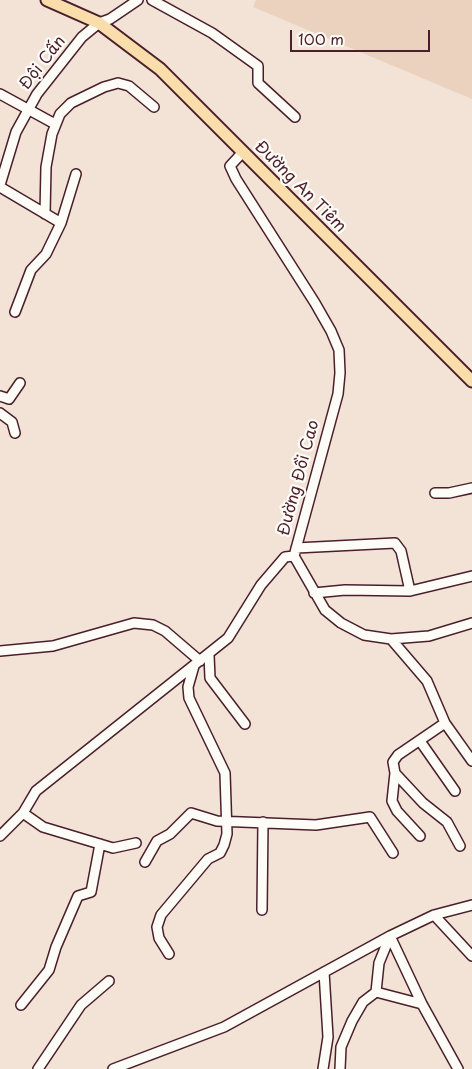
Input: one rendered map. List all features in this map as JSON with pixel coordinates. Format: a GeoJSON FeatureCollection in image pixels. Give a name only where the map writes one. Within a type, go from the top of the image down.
{"type":"FeatureCollection","features":[{"type":"Feature","properties":{"kind":"main road","name":"Đường An Tiêm"},"geometry":{"type":"LineString","coordinates":[[47,0],[99,23],[160,69],[242,153],[471,377]]}},
{"type":"Feature","properties":{"kind":"street","name":"Đội Cấn"},"geometry":{"type":"LineString","coordinates":[[0,186],[16,132],[27,110],[82,38],[99,23],[110,19],[138,0]]}},
{"type":"Feature","properties":{"kind":"street"},"geometry":{"type":"LineString","coordinates":[[152,0],[212,33],[258,66],[258,83],[295,117]]}},
{"type":"Feature","properties":{"kind":"street"},"geometry":{"type":"LineString","coordinates":[[45,214],[46,167],[55,124],[60,114],[71,103],[104,87],[118,83],[129,86],[154,107]]}},
{"type":"Feature","properties":{"kind":"street"},"geometry":{"type":"LineString","coordinates":[[0,94],[55,124]]}},
{"type":"Feature","properties":{"kind":"street","name":"Đường Đồi Cao"},"geometry":{"type":"LineString","coordinates":[[0,836],[23,813],[36,790],[209,655],[228,638],[267,578],[286,558],[295,552],[338,394],[340,374],[339,350],[331,331],[315,303],[236,179],[230,166],[242,153]]}},
{"type":"Feature","properties":{"kind":"street"},"geometry":{"type":"LineString","coordinates":[[15,312],[31,270],[46,254],[61,223],[76,174]]}},
{"type":"Feature","properties":{"kind":"street"},"geometry":{"type":"LineString","coordinates":[[0,186],[61,223]]}},
{"type":"Feature","properties":{"kind":"street"},"geometry":{"type":"LineString","coordinates":[[0,396],[9,399],[20,383]]}},
{"type":"Feature","properties":{"kind":"street"},"geometry":{"type":"LineString","coordinates":[[0,413],[12,422],[15,433]]}},
{"type":"Feature","properties":{"kind":"street"},"geometry":{"type":"LineString","coordinates":[[435,493],[449,493],[472,488]]}},
{"type":"Feature","properties":{"kind":"street"},"geometry":{"type":"LineString","coordinates":[[410,591],[401,551],[395,544],[295,552],[314,593],[325,610],[341,623],[364,636],[392,639],[429,636],[472,623]]}},
{"type":"Feature","properties":{"kind":"street"},"geometry":{"type":"LineString","coordinates":[[314,593],[344,590],[410,591],[472,576]]}},
{"type":"Feature","properties":{"kind":"street"},"geometry":{"type":"LineString","coordinates":[[0,651],[52,646],[134,623],[153,626],[165,631],[197,664],[188,687],[189,698],[225,773],[226,820],[224,845],[220,853],[208,859],[161,915],[156,927],[159,938],[169,954]]}},
{"type":"Feature","properties":{"kind":"street"},"geometry":{"type":"LineString","coordinates":[[392,639],[427,681],[445,722],[472,761]]}},
{"type":"Feature","properties":{"kind":"street"},"geometry":{"type":"LineString","coordinates":[[209,655],[210,678],[245,724]]}},
{"type":"Feature","properties":{"kind":"street"},"geometry":{"type":"LineString","coordinates":[[420,836],[397,811],[392,801],[395,773],[393,766],[395,758],[445,722]]}},
{"type":"Feature","properties":{"kind":"street"},"geometry":{"type":"LineString","coordinates":[[420,741],[455,791]]}},
{"type":"Feature","properties":{"kind":"street"},"geometry":{"type":"LineString","coordinates":[[395,773],[424,803],[447,822],[460,846]]}},
{"type":"Feature","properties":{"kind":"street"},"geometry":{"type":"LineString","coordinates":[[23,813],[43,828],[113,848],[136,843]]}},
{"type":"Feature","properties":{"kind":"street"},"geometry":{"type":"LineString","coordinates":[[145,862],[157,841],[170,834],[191,813],[210,820],[316,825],[370,817],[393,852]]}},
{"type":"Feature","properties":{"kind":"street"},"geometry":{"type":"LineString","coordinates":[[262,910],[264,822]]}},
{"type":"Feature","properties":{"kind":"street"},"geometry":{"type":"LineString","coordinates":[[21,1005],[41,977],[49,970],[56,947],[78,896],[92,892],[100,844]]}},
{"type":"Feature","properties":{"kind":"street"},"geometry":{"type":"LineString","coordinates":[[113,1069],[224,1027],[390,936],[434,915],[472,905]]}},
{"type":"Feature","properties":{"kind":"street"},"geometry":{"type":"LineString","coordinates":[[434,915],[472,956]]}},
{"type":"Feature","properties":{"kind":"street"},"geometry":{"type":"LineString","coordinates":[[340,1069],[341,1048],[352,1021],[363,1002],[376,992],[379,963],[390,936]]}},
{"type":"Feature","properties":{"kind":"street"},"geometry":{"type":"LineString","coordinates":[[390,936],[422,1004],[458,1069]]}},
{"type":"Feature","properties":{"kind":"street"},"geometry":{"type":"LineString","coordinates":[[323,1069],[328,1037],[324,972]]}},
{"type":"Feature","properties":{"kind":"street"},"geometry":{"type":"LineString","coordinates":[[38,1069],[81,1005],[110,981]]}},
{"type":"Feature","properties":{"kind":"street"},"geometry":{"type":"LineString","coordinates":[[376,992],[422,1004]]}},
{"type":"Feature","properties":{"kind":"shaded area"},"geometry":{"type":"Polygon","coordinates":[[[256,0],[472,0],[472,99],[253,7],[256,0]]]}}]}
